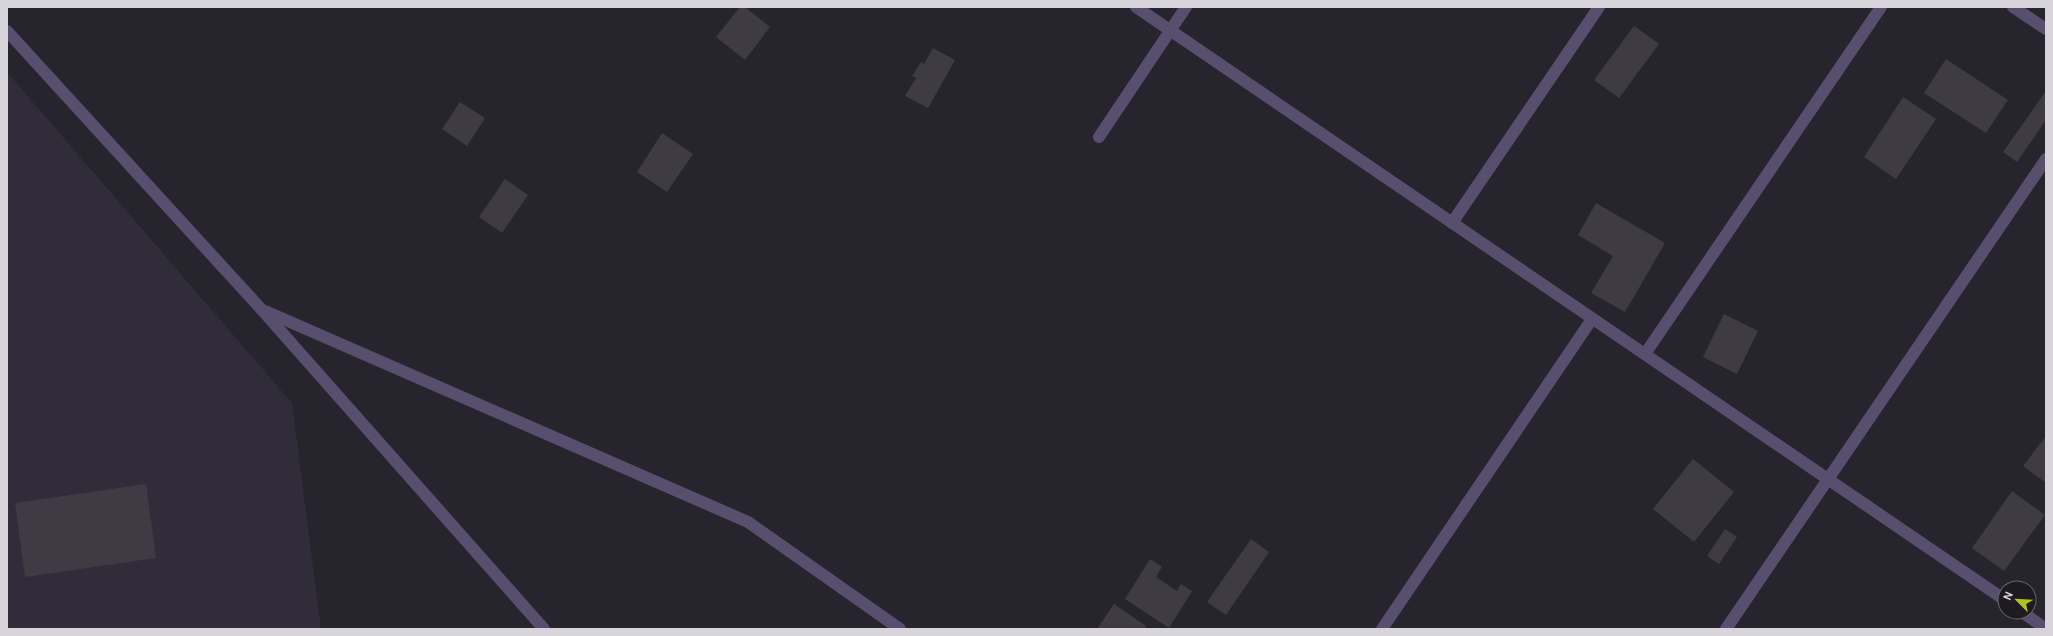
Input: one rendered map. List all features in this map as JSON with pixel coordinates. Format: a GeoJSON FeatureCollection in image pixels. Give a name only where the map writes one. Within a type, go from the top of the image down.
{"type":"FeatureCollection","features":[{"type":"Feature","properties":{"kind":"street"},"geometry":{"type":"LineString","coordinates":[[1136,7],[1997,595]]}},
{"type":"Feature","properties":{"kind":"street"},"geometry":{"type":"LineString","coordinates":[[1099,137],[1186,7]]}},
{"type":"Feature","properties":{"kind":"street"},"geometry":{"type":"LineString","coordinates":[[1452,223],[1599,7]]}},
{"type":"Feature","properties":{"kind":"street"},"geometry":{"type":"LineString","coordinates":[[1645,354],[1881,7]]}},
{"type":"Feature","properties":{"kind":"street"},"geometry":{"type":"LineString","coordinates":[[2014,7],[2046,29]]}},
{"type":"Feature","properties":{"kind":"street"},"geometry":{"type":"LineString","coordinates":[[7,31],[262,310],[544,629]]}},
{"type":"Feature","properties":{"kind":"street"},"geometry":{"type":"LineString","coordinates":[[1726,629],[2046,159]]}},
{"type":"Feature","properties":{"kind":"street"},"geometry":{"type":"LineString","coordinates":[[262,310],[748,522],[900,629]]}},
{"type":"Feature","properties":{"kind":"street"},"geometry":{"type":"LineString","coordinates":[[1382,629],[1592,319]]}},
{"type":"Feature","properties":{"kind":"street"},"geometry":{"type":"LineString","coordinates":[[2034,620],[2046,628]]}},
{"type":"Feature","properties":{"kind":"shaded area"},"geometry":{"type":"Polygon","coordinates":[[[7,72],[292,403],[321,629],[7,629],[7,72]]]}},
{"type":"Feature","properties":{"kind":"building"},"geometry":{"type":"Polygon","coordinates":[[[740,7],[745,7],[770,27],[745,60],[716,37],[740,7]]]}},
{"type":"Feature","properties":{"kind":"building"},"geometry":{"type":"Polygon","coordinates":[[[1634,26],[1659,44],[1619,98],[1594,80],[1634,26]]]}},
{"type":"Feature","properties":{"kind":"building"},"geometry":{"type":"Polygon","coordinates":[[[933,48],[955,60],[928,108],[905,96],[916,78],[912,76],[921,62],[924,64],[933,48]]]}},
{"type":"Feature","properties":{"kind":"building"},"geometry":{"type":"Polygon","coordinates":[[[1946,59],[2008,100],[1986,133],[1924,93],[1946,59]]]}},
{"type":"Feature","properties":{"kind":"building"},"geometry":{"type":"Polygon","coordinates":[[[2046,91],[2046,120],[2017,162],[2003,152],[2046,91]]]}},
{"type":"Feature","properties":{"kind":"building"},"geometry":{"type":"Polygon","coordinates":[[[1903,97],[1936,119],[1896,179],[1864,157],[1903,97]]]}},
{"type":"Feature","properties":{"kind":"building"},"geometry":{"type":"Polygon","coordinates":[[[460,102],[485,118],[467,146],[442,129],[460,102]]]}},
{"type":"Feature","properties":{"kind":"building"},"geometry":{"type":"Polygon","coordinates":[[[662,133],[693,154],[667,192],[637,172],[662,133]]]}},
{"type":"Feature","properties":{"kind":"building"},"geometry":{"type":"Polygon","coordinates":[[[505,179],[528,195],[502,233],[479,217],[505,179]]]}},
{"type":"Feature","properties":{"kind":"building"},"geometry":{"type":"Polygon","coordinates":[[[1596,203],[1665,243],[1625,312],[1591,293],[1613,256],[1578,235],[1596,203]]]}},
{"type":"Feature","properties":{"kind":"building"},"geometry":{"type":"Polygon","coordinates":[[[1724,314],[1758,331],[1737,374],[1703,357],[1724,314]]]}},
{"type":"Feature","properties":{"kind":"building"},"geometry":{"type":"Polygon","coordinates":[[[2046,436],[2046,483],[2023,466],[2046,436]]]}},
{"type":"Feature","properties":{"kind":"building"},"geometry":{"type":"Polygon","coordinates":[[[1693,459],[1734,492],[1694,542],[1653,509],[1693,459]]]}},
{"type":"Feature","properties":{"kind":"building"},"geometry":{"type":"Polygon","coordinates":[[[146,484],[156,558],[25,577],[15,503],[146,484]]]}},
{"type":"Feature","properties":{"kind":"building"},"geometry":{"type":"Polygon","coordinates":[[[2012,491],[2045,515],[2004,571],[1972,548],[2012,491]]]}},
{"type":"Feature","properties":{"kind":"building"},"geometry":{"type":"Polygon","coordinates":[[[1725,529],[1737,537],[1719,564],[1707,556],[1725,529]]]}},
{"type":"Feature","properties":{"kind":"building"},"geometry":{"type":"Polygon","coordinates":[[[1251,539],[1269,552],[1226,615],[1207,602],[1251,539]]]}},
{"type":"Feature","properties":{"kind":"building"},"geometry":{"type":"Polygon","coordinates":[[[1150,559],[1162,567],[1156,577],[1177,591],[1181,584],[1192,591],[1169,628],[1125,599],[1150,559]]]}},
{"type":"Feature","properties":{"kind":"building"},"geometry":{"type":"Polygon","coordinates":[[[1114,604],[1146,626],[1144,629],[1097,629],[1114,604]]]}}]}
